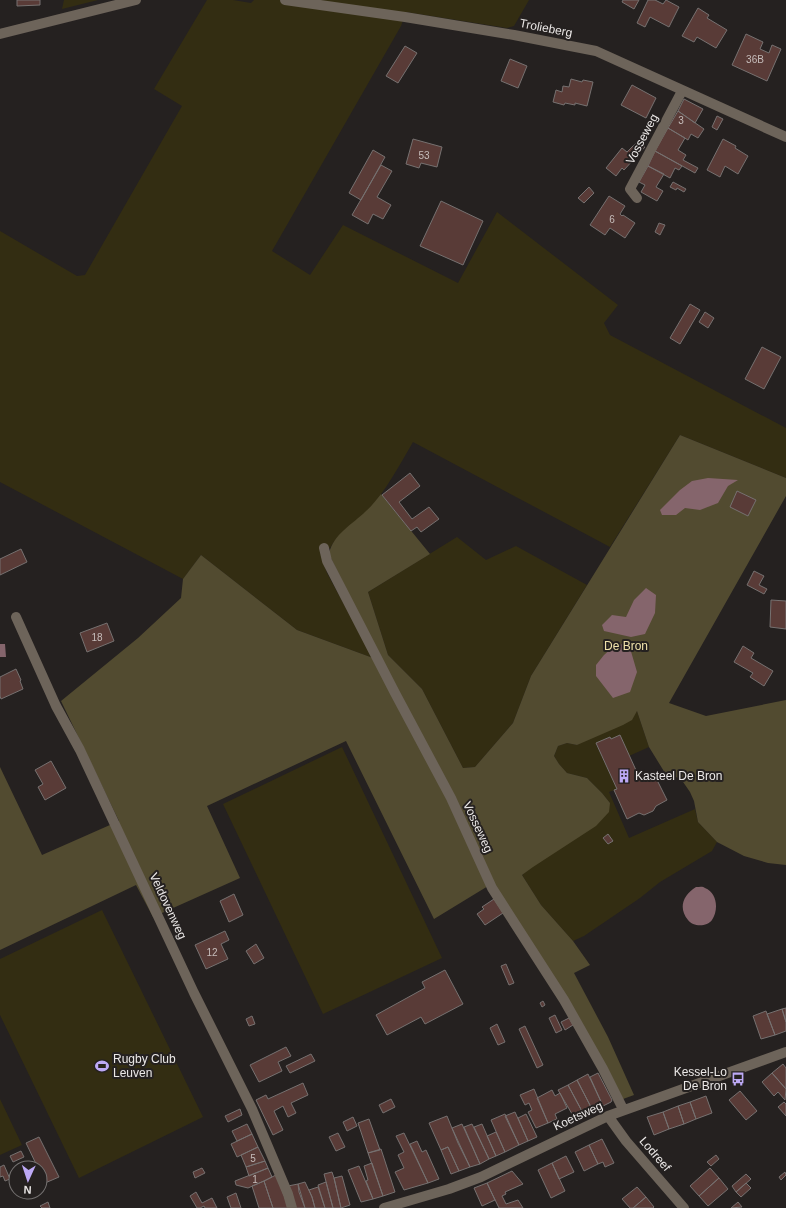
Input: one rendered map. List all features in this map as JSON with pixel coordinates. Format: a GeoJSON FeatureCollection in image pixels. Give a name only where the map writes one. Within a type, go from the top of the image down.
{"type":"FeatureCollection","features":[{"type":"Feature","properties":{"kind":"street"},"geometry":{"type":"LineString","coordinates":[[0,34],[136,0]]}},
{"type":"Feature","properties":{"kind":"street","name":"Trolieberg"},"geometry":{"type":"LineString","coordinates":[[285,0],[405,17],[514,35],[596,51],[786,137]]}},
{"type":"Feature","properties":{"kind":"street","name":"Vosseweg"},"geometry":{"type":"LineString","coordinates":[[637,198],[630,189],[682,91]]}},
{"type":"Feature","properties":{"kind":"street","name":"Vosseweg"},"geometry":{"type":"LineString","coordinates":[[324,548],[327,561],[450,798],[492,888],[564,1000],[603,1069],[623,1110]]}},
{"type":"Feature","properties":{"kind":"street","name":"Veldovenweg"},"geometry":{"type":"LineString","coordinates":[[16,617],[56,706],[83,756],[194,993],[252,1109],[288,1194],[292,1208]]}},
{"type":"Feature","properties":{"kind":"street","name":"Koetsweg"},"geometry":{"type":"LineString","coordinates":[[384,1208],[481,1177],[608,1116],[786,1052]]}},
{"type":"Feature","properties":{"kind":"street","name":"Lodreef"},"geometry":{"type":"LineString","coordinates":[[608,1116],[626,1141],[684,1208]]}},
{"type":"Feature","properties":{"kind":"shaded area"},"geometry":{"type":"Polygon","coordinates":[[[64,0],[98,0],[62,9],[64,0]]]}},
{"type":"Feature","properties":{"kind":"shaded area"},"geometry":{"type":"Polygon","coordinates":[[[207,0],[233,0],[251,3],[254,0],[529,0],[514,26],[507,28],[406,12],[401,26],[272,251],[310,275],[343,225],[458,283],[497,212],[618,305],[604,323],[610,335],[786,428],[786,478],[680,435],[610,547],[413,442],[392,478],[374,504],[342,533],[330,548],[320,552],[327,573],[373,658],[297,630],[201,555],[183,579],[0,482],[0,231],[77,276],[85,275],[182,106],[154,89],[207,0]]]}},
{"type":"Feature","properties":{"kind":"shaded area"},"geometry":{"type":"Polygon","coordinates":[[[708,478],[738,480],[728,486],[718,503],[700,510],[685,508],[676,515],[662,515],[660,510],[680,490],[692,481],[708,478]]]}},
{"type":"Feature","properties":{"kind":"shaded area"},"geometry":{"type":"Polygon","coordinates":[[[457,537],[486,560],[516,546],[587,585],[531,676],[513,723],[475,767],[463,768],[422,689],[388,655],[368,592],[457,537]]]}},
{"type":"Feature","properties":{"kind":"shaded area"},"geometry":{"type":"Polygon","coordinates":[[[646,588],[656,595],[655,613],[645,634],[631,637],[604,631],[602,625],[612,615],[626,617],[634,600],[646,588]]]}},
{"type":"Feature","properties":{"kind":"shaded area"},"geometry":{"type":"Polygon","coordinates":[[[0,644],[5,644],[6,657],[0,657],[0,644]]]}},
{"type":"Feature","properties":{"kind":"shaded area"},"geometry":{"type":"Polygon","coordinates":[[[623,644],[630,648],[637,672],[630,692],[613,698],[596,676],[596,665],[615,645],[623,644]]]}},
{"type":"Feature","properties":{"kind":"shaded area"},"geometry":{"type":"Polygon","coordinates":[[[637,711],[649,747],[629,756],[610,737],[596,744],[617,789],[609,792],[629,838],[695,809],[698,822],[717,842],[712,851],[660,882],[640,898],[584,936],[573,941],[541,905],[522,875],[610,803],[587,778],[567,773],[554,756],[558,746],[567,743],[577,745],[637,711]]]}},
{"type":"Feature","properties":{"kind":"shaded area"},"geometry":{"type":"Polygon","coordinates":[[[342,747],[442,958],[323,1014],[223,804],[342,747]]]}},
{"type":"Feature","properties":{"kind":"shaded area"},"geometry":{"type":"Polygon","coordinates":[[[696,887],[703,887],[709,890],[716,902],[716,911],[712,920],[704,925],[696,925],[690,922],[683,911],[683,902],[685,898],[696,887]]]}},
{"type":"Feature","properties":{"kind":"shaded area","name":"Rugby Club Leuven"},"geometry":{"type":"Polygon","coordinates":[[[102,910],[203,1117],[79,1178],[0,1015],[0,959],[102,910]]]}},
{"type":"Feature","properties":{"kind":"shaded area"},"geometry":{"type":"Polygon","coordinates":[[[0,1099],[22,1145],[0,1155],[0,1099]]]}},
{"type":"Feature","properties":{"kind":"green space","name":"De Bron"},"geometry":{"type":"Polygon","coordinates":[[[680,435],[786,478],[786,496],[669,703],[706,716],[786,700],[786,865],[768,863],[744,856],[717,842],[698,822],[694,801],[681,779],[665,773],[649,747],[637,711],[632,720],[623,725],[577,745],[567,743],[558,746],[554,756],[559,764],[567,773],[587,778],[610,803],[609,812],[596,826],[522,875],[541,905],[573,941],[590,965],[574,973],[608,1037],[634,1095],[623,1099],[493,883],[434,919],[346,741],[207,806],[240,878],[153,917],[136,885],[0,950],[0,767],[42,855],[119,821],[61,701],[138,638],[181,598],[183,579],[201,555],[297,630],[373,658],[362,622],[329,554],[331,547],[339,535],[368,509],[381,494],[430,554],[368,592],[388,655],[422,689],[463,768],[475,767],[513,723],[531,676],[680,435]]]}},
{"type":"Feature","properties":{"kind":"building"},"geometry":{"type":"Polygon","coordinates":[[[17,0],[40,0],[40,5],[17,6],[17,0]]]}},
{"type":"Feature","properties":{"kind":"building"},"geometry":{"type":"Polygon","coordinates":[[[623,0],[639,0],[634,9],[622,2],[623,0]]]}},
{"type":"Feature","properties":{"kind":"building"},"geometry":{"type":"Polygon","coordinates":[[[648,0],[655,0],[663,4],[666,0],[679,7],[669,27],[650,17],[645,27],[637,23],[648,0]]]}},
{"type":"Feature","properties":{"kind":"building"},"geometry":{"type":"Polygon","coordinates":[[[698,8],[709,15],[707,18],[727,30],[716,48],[697,37],[694,42],[682,36],[698,8]]]}},
{"type":"Feature","properties":{"kind":"building"},"geometry":{"type":"Polygon","coordinates":[[[746,34],[763,42],[760,49],[769,53],[772,45],[781,49],[767,81],[732,65],[746,34]]]}},
{"type":"Feature","properties":{"kind":"building"},"geometry":{"type":"Polygon","coordinates":[[[405,46],[417,53],[398,83],[386,76],[405,46]]]}},
{"type":"Feature","properties":{"kind":"building"},"geometry":{"type":"Polygon","coordinates":[[[510,59],[527,66],[518,88],[501,81],[510,59]]]}},
{"type":"Feature","properties":{"kind":"building"},"geometry":{"type":"Polygon","coordinates":[[[571,79],[582,82],[583,80],[593,82],[587,106],[575,103],[575,105],[565,103],[564,105],[553,102],[556,90],[562,92],[563,86],[569,87],[571,79]]]}},
{"type":"Feature","properties":{"kind":"building"},"geometry":{"type":"Polygon","coordinates":[[[632,85],[656,98],[646,118],[621,105],[632,85]]]}},
{"type":"Feature","properties":{"kind":"building"},"geometry":{"type":"Polygon","coordinates":[[[684,99],[703,109],[695,123],[678,111],[684,99]]]}},
{"type":"Feature","properties":{"kind":"building"},"geometry":{"type":"Polygon","coordinates":[[[678,111],[704,129],[698,138],[691,134],[688,140],[668,128],[678,111]]]}},
{"type":"Feature","properties":{"kind":"building"},"geometry":{"type":"Polygon","coordinates":[[[717,116],[723,119],[717,130],[712,127],[717,116]]]}},
{"type":"Feature","properties":{"kind":"building"},"geometry":{"type":"Polygon","coordinates":[[[668,128],[685,138],[678,150],[686,155],[683,160],[698,168],[695,173],[655,151],[668,128]]]}},
{"type":"Feature","properties":{"kind":"building"},"geometry":{"type":"Polygon","coordinates":[[[413,139],[442,147],[437,167],[421,163],[419,168],[406,164],[413,139]]]}},
{"type":"Feature","properties":{"kind":"building"},"geometry":{"type":"Polygon","coordinates":[[[723,139],[736,146],[735,148],[748,156],[738,174],[725,166],[720,177],[707,170],[723,139]]]}},
{"type":"Feature","properties":{"kind":"building"},"geometry":{"type":"Polygon","coordinates":[[[638,141],[645,147],[624,170],[622,168],[616,176],[606,168],[622,148],[627,152],[638,141]]]}},
{"type":"Feature","properties":{"kind":"building"},"geometry":{"type":"Polygon","coordinates":[[[373,150],[385,157],[361,200],[349,193],[373,150]]]}},
{"type":"Feature","properties":{"kind":"building"},"geometry":{"type":"Polygon","coordinates":[[[655,151],[682,166],[679,170],[675,168],[670,178],[648,166],[655,151]]]}},
{"type":"Feature","properties":{"kind":"building"},"geometry":{"type":"Polygon","coordinates":[[[381,165],[392,171],[377,197],[391,205],[383,219],[373,214],[368,224],[352,215],[381,165]]]}},
{"type":"Feature","properties":{"kind":"building"},"geometry":{"type":"Polygon","coordinates":[[[648,166],[664,174],[656,187],[663,191],[657,201],[641,192],[645,185],[639,182],[648,166]]]}},
{"type":"Feature","properties":{"kind":"building"},"geometry":{"type":"Polygon","coordinates":[[[673,182],[686,189],[684,192],[677,188],[676,190],[670,187],[673,182]]]}},
{"type":"Feature","properties":{"kind":"building"},"geometry":{"type":"Polygon","coordinates":[[[589,187],[594,193],[584,203],[578,198],[589,187]]]}},
{"type":"Feature","properties":{"kind":"building"},"geometry":{"type":"Polygon","coordinates":[[[609,196],[625,206],[620,214],[635,223],[625,238],[610,228],[605,235],[590,225],[609,196]]]}},
{"type":"Feature","properties":{"kind":"building"},"geometry":{"type":"Polygon","coordinates":[[[441,201],[483,221],[463,265],[420,246],[441,201]]]}},
{"type":"Feature","properties":{"kind":"building"},"geometry":{"type":"Polygon","coordinates":[[[659,223],[665,225],[660,235],[655,232],[659,223]]]}},
{"type":"Feature","properties":{"kind":"building"},"geometry":{"type":"Polygon","coordinates":[[[690,304],[700,310],[680,344],[670,338],[690,304]]]}},
{"type":"Feature","properties":{"kind":"building"},"geometry":{"type":"Polygon","coordinates":[[[705,312],[714,318],[708,328],[699,322],[705,312]]]}},
{"type":"Feature","properties":{"kind":"building"},"geometry":{"type":"Polygon","coordinates":[[[762,347],[781,357],[764,389],[745,379],[762,347]]]}},
{"type":"Feature","properties":{"kind":"building"},"geometry":{"type":"Polygon","coordinates":[[[410,473],[420,486],[399,502],[412,519],[429,507],[439,519],[421,532],[417,527],[411,531],[382,495],[410,473]]]}},
{"type":"Feature","properties":{"kind":"building"},"geometry":{"type":"Polygon","coordinates":[[[737,491],[756,500],[748,516],[730,507],[737,491]]]}},
{"type":"Feature","properties":{"kind":"building"},"geometry":{"type":"Polygon","coordinates":[[[21,549],[27,562],[0,575],[0,559],[21,549]]]}},
{"type":"Feature","properties":{"kind":"building"},"geometry":{"type":"Polygon","coordinates":[[[754,571],[764,576],[759,585],[767,589],[764,594],[747,585],[754,571]]]}},
{"type":"Feature","properties":{"kind":"building"},"geometry":{"type":"Polygon","coordinates":[[[771,600],[786,601],[786,629],[770,627],[771,600]]]}},
{"type":"Feature","properties":{"kind":"building"},"geometry":{"type":"Polygon","coordinates":[[[107,623],[114,641],[87,652],[80,633],[107,623]]]}},
{"type":"Feature","properties":{"kind":"building"},"geometry":{"type":"Polygon","coordinates":[[[743,646],[754,653],[751,658],[773,671],[764,686],[750,677],[753,673],[734,662],[743,646]]]}},
{"type":"Feature","properties":{"kind":"building"},"geometry":{"type":"Polygon","coordinates":[[[16,669],[23,689],[1,699],[0,677],[16,669]]]}},
{"type":"Feature","properties":{"kind":"building","name":"Kasteel De Bron"},"geometry":{"type":"Polygon","coordinates":[[[620,735],[640,779],[653,772],[667,800],[656,806],[653,811],[644,815],[639,813],[627,819],[614,790],[617,789],[596,743],[610,737],[611,739],[620,735]]]}},
{"type":"Feature","properties":{"kind":"building"},"geometry":{"type":"Polygon","coordinates":[[[51,761],[66,788],[45,800],[38,787],[43,784],[35,770],[51,761]]]}},
{"type":"Feature","properties":{"kind":"building"},"geometry":{"type":"Polygon","coordinates":[[[608,834],[613,841],[608,844],[603,838],[608,834]]]}},
{"type":"Feature","properties":{"kind":"building"},"geometry":{"type":"Polygon","coordinates":[[[234,894],[243,915],[229,922],[220,901],[234,894]]]}},
{"type":"Feature","properties":{"kind":"building"},"geometry":{"type":"Polygon","coordinates":[[[494,899],[503,913],[485,925],[477,914],[484,909],[482,907],[494,899]]]}},
{"type":"Feature","properties":{"kind":"building"},"geometry":{"type":"Polygon","coordinates":[[[225,931],[229,940],[221,944],[228,959],[206,969],[195,945],[225,931]]]}},
{"type":"Feature","properties":{"kind":"building"},"geometry":{"type":"Polygon","coordinates":[[[256,944],[264,958],[254,964],[246,951],[256,944]]]}},
{"type":"Feature","properties":{"kind":"building"},"geometry":{"type":"Polygon","coordinates":[[[506,964],[514,983],[509,985],[501,966],[506,964]]]}},
{"type":"Feature","properties":{"kind":"building"},"geometry":{"type":"Polygon","coordinates":[[[445,970],[463,1004],[425,1024],[421,1017],[387,1035],[376,1015],[425,988],[422,982],[445,970]]]}},
{"type":"Feature","properties":{"kind":"building"},"geometry":{"type":"Polygon","coordinates":[[[543,1001],[545,1005],[542,1007],[540,1003],[543,1001]]]}},
{"type":"Feature","properties":{"kind":"building"},"geometry":{"type":"Polygon","coordinates":[[[786,1008],[786,1022],[782,1009],[786,1008]]]}},
{"type":"Feature","properties":{"kind":"building"},"geometry":{"type":"Polygon","coordinates":[[[782,1009],[786,1022],[786,1031],[775,1035],[767,1014],[782,1009]]]}},
{"type":"Feature","properties":{"kind":"building"},"geometry":{"type":"Polygon","coordinates":[[[766,1011],[775,1035],[761,1039],[753,1016],[766,1011]]]}},
{"type":"Feature","properties":{"kind":"building"},"geometry":{"type":"Polygon","coordinates":[[[555,1015],[562,1030],[556,1033],[549,1018],[555,1015]]]}},
{"type":"Feature","properties":{"kind":"building"},"geometry":{"type":"Polygon","coordinates":[[[252,1016],[255,1024],[249,1026],[246,1019],[252,1016]]]}},
{"type":"Feature","properties":{"kind":"building"},"geometry":{"type":"Polygon","coordinates":[[[569,1018],[573,1025],[565,1030],[561,1022],[569,1018]]]}},
{"type":"Feature","properties":{"kind":"building"},"geometry":{"type":"Polygon","coordinates":[[[497,1024],[505,1042],[498,1045],[490,1028],[497,1024]]]}},
{"type":"Feature","properties":{"kind":"building"},"geometry":{"type":"Polygon","coordinates":[[[525,1026],[543,1065],[537,1068],[519,1029],[525,1026]]]}},
{"type":"Feature","properties":{"kind":"building"},"geometry":{"type":"Polygon","coordinates":[[[286,1047],[291,1056],[278,1062],[282,1071],[259,1082],[250,1065],[286,1047]]]}},
{"type":"Feature","properties":{"kind":"building"},"geometry":{"type":"Polygon","coordinates":[[[311,1054],[315,1061],[290,1073],[286,1066],[311,1054]]]}},
{"type":"Feature","properties":{"kind":"building"},"geometry":{"type":"Polygon","coordinates":[[[783,1064],[786,1068],[786,1089],[772,1073],[783,1064]]]}},
{"type":"Feature","properties":{"kind":"building"},"geometry":{"type":"Polygon","coordinates":[[[598,1073],[612,1100],[603,1106],[590,1077],[598,1073]]]}},
{"type":"Feature","properties":{"kind":"building"},"geometry":{"type":"Polygon","coordinates":[[[772,1073],[786,1089],[785,1100],[778,1092],[774,1096],[762,1082],[772,1073]]]}},
{"type":"Feature","properties":{"kind":"building"},"geometry":{"type":"Polygon","coordinates":[[[588,1074],[603,1106],[593,1111],[577,1080],[588,1074]]]}},
{"type":"Feature","properties":{"kind":"building"},"geometry":{"type":"Polygon","coordinates":[[[577,1080],[593,1111],[584,1115],[568,1085],[577,1080]]]}},
{"type":"Feature","properties":{"kind":"building"},"geometry":{"type":"Polygon","coordinates":[[[303,1083],[308,1095],[291,1103],[296,1113],[288,1117],[283,1106],[274,1111],[283,1130],[273,1135],[256,1100],[266,1095],[268,1099],[303,1083]]]}},
{"type":"Feature","properties":{"kind":"building"},"geometry":{"type":"Polygon","coordinates":[[[568,1085],[584,1115],[575,1119],[558,1090],[568,1085]]]}},
{"type":"Feature","properties":{"kind":"building"},"geometry":{"type":"Polygon","coordinates":[[[534,1089],[548,1123],[536,1128],[528,1112],[532,1110],[529,1103],[525,1105],[520,1095],[534,1089]]]}},
{"type":"Feature","properties":{"kind":"building"},"geometry":{"type":"Polygon","coordinates":[[[552,1090],[555,1096],[560,1093],[567,1108],[555,1114],[557,1119],[548,1123],[537,1098],[552,1090]]]}},
{"type":"Feature","properties":{"kind":"building"},"geometry":{"type":"Polygon","coordinates":[[[740,1091],[757,1111],[746,1120],[729,1100],[740,1091]]]}},
{"type":"Feature","properties":{"kind":"building"},"geometry":{"type":"Polygon","coordinates":[[[706,1096],[712,1113],[696,1119],[690,1102],[706,1096]]]}},
{"type":"Feature","properties":{"kind":"building"},"geometry":{"type":"Polygon","coordinates":[[[391,1099],[395,1107],[383,1113],[379,1105],[391,1099]]]}},
{"type":"Feature","properties":{"kind":"building"},"geometry":{"type":"Polygon","coordinates":[[[690,1102],[696,1119],[684,1124],[678,1106],[690,1102]]]}},
{"type":"Feature","properties":{"kind":"building"},"geometry":{"type":"Polygon","coordinates":[[[784,1102],[786,1104],[786,1116],[778,1107],[784,1102]]]}},
{"type":"Feature","properties":{"kind":"building"},"geometry":{"type":"Polygon","coordinates":[[[678,1106],[684,1124],[669,1129],[663,1112],[678,1106]]]}},
{"type":"Feature","properties":{"kind":"building"},"geometry":{"type":"Polygon","coordinates":[[[240,1109],[242,1115],[228,1122],[225,1116],[240,1109]]]}},
{"type":"Feature","properties":{"kind":"building"},"geometry":{"type":"Polygon","coordinates":[[[515,1112],[528,1141],[519,1145],[505,1116],[515,1112]]]}},
{"type":"Feature","properties":{"kind":"building"},"geometry":{"type":"Polygon","coordinates":[[[663,1112],[669,1129],[654,1135],[647,1117],[663,1112]]]}},
{"type":"Feature","properties":{"kind":"building"},"geometry":{"type":"Polygon","coordinates":[[[505,1114],[519,1145],[505,1152],[491,1120],[505,1114]]]}},
{"type":"Feature","properties":{"kind":"building"},"geometry":{"type":"Polygon","coordinates":[[[526,1114],[537,1137],[528,1141],[518,1118],[526,1114]]]}},
{"type":"Feature","properties":{"kind":"building"},"geometry":{"type":"Polygon","coordinates":[[[447,1116],[470,1167],[459,1171],[448,1147],[441,1150],[429,1123],[447,1116]]]}},
{"type":"Feature","properties":{"kind":"building"},"geometry":{"type":"Polygon","coordinates":[[[353,1117],[357,1126],[347,1131],[343,1122],[353,1117]]]}},
{"type":"Feature","properties":{"kind":"building"},"geometry":{"type":"Polygon","coordinates":[[[369,1119],[380,1150],[368,1153],[358,1123],[369,1119]]]}},
{"type":"Feature","properties":{"kind":"building"},"geometry":{"type":"Polygon","coordinates":[[[247,1124],[252,1134],[237,1141],[232,1131],[247,1124]]]}},
{"type":"Feature","properties":{"kind":"building"},"geometry":{"type":"Polygon","coordinates":[[[462,1124],[480,1164],[470,1167],[452,1128],[462,1124]]]}},
{"type":"Feature","properties":{"kind":"building"},"geometry":{"type":"Polygon","coordinates":[[[472,1124],[489,1159],[480,1164],[464,1127],[472,1124]]]}},
{"type":"Feature","properties":{"kind":"building"},"geometry":{"type":"Polygon","coordinates":[[[482,1124],[496,1156],[489,1159],[474,1127],[482,1124]]]}},
{"type":"Feature","properties":{"kind":"building"},"geometry":{"type":"Polygon","coordinates":[[[496,1132],[505,1152],[496,1156],[487,1136],[496,1132]]]}},
{"type":"Feature","properties":{"kind":"building"},"geometry":{"type":"Polygon","coordinates":[[[338,1133],[345,1147],[336,1151],[329,1137],[338,1133]]]}},
{"type":"Feature","properties":{"kind":"building"},"geometry":{"type":"Polygon","coordinates":[[[404,1133],[428,1183],[404,1190],[395,1172],[404,1168],[398,1155],[404,1152],[396,1136],[404,1133]]]}},
{"type":"Feature","properties":{"kind":"building"},"geometry":{"type":"Polygon","coordinates":[[[252,1134],[258,1147],[237,1157],[231,1144],[252,1134]]]}},
{"type":"Feature","properties":{"kind":"building"},"geometry":{"type":"Polygon","coordinates":[[[39,1137],[59,1177],[48,1182],[48,1160],[34,1160],[26,1143],[39,1137]]]}},
{"type":"Feature","properties":{"kind":"building"},"geometry":{"type":"Polygon","coordinates":[[[602,1139],[614,1163],[605,1167],[603,1162],[598,1164],[589,1145],[602,1139]]]}},
{"type":"Feature","properties":{"kind":"building"},"geometry":{"type":"Polygon","coordinates":[[[417,1141],[422,1152],[426,1150],[439,1179],[428,1183],[410,1144],[417,1141]]]}},
{"type":"Feature","properties":{"kind":"building"},"geometry":{"type":"Polygon","coordinates":[[[589,1145],[598,1164],[584,1171],[575,1152],[589,1145]]]}},
{"type":"Feature","properties":{"kind":"building"},"geometry":{"type":"Polygon","coordinates":[[[258,1147],[265,1161],[246,1167],[241,1155],[258,1147]]]}},
{"type":"Feature","properties":{"kind":"building"},"geometry":{"type":"Polygon","coordinates":[[[448,1147],[459,1171],[451,1174],[441,1150],[448,1147]]]}},
{"type":"Feature","properties":{"kind":"building"},"geometry":{"type":"Polygon","coordinates":[[[381,1149],[395,1192],[383,1196],[368,1153],[381,1149]]]}},
{"type":"Feature","properties":{"kind":"building"},"geometry":{"type":"Polygon","coordinates":[[[21,1151],[24,1157],[17,1160],[12,1160],[10,1156],[21,1151]]]}},
{"type":"Feature","properties":{"kind":"building"},"geometry":{"type":"Polygon","coordinates":[[[716,1155],[719,1159],[711,1166],[707,1162],[716,1155]]]}},
{"type":"Feature","properties":{"kind":"building"},"geometry":{"type":"Polygon","coordinates":[[[566,1156],[574,1172],[559,1179],[552,1163],[566,1156]]]}},
{"type":"Feature","properties":{"kind":"building"},"geometry":{"type":"Polygon","coordinates":[[[265,1161],[268,1168],[249,1176],[246,1167],[265,1161]]]}},
{"type":"Feature","properties":{"kind":"building"},"geometry":{"type":"Polygon","coordinates":[[[372,1163],[383,1196],[373,1199],[366,1181],[368,1180],[364,1166],[372,1163]]]}},
{"type":"Feature","properties":{"kind":"building"},"geometry":{"type":"Polygon","coordinates":[[[552,1163],[565,1191],[551,1198],[538,1170],[552,1163]]]}},
{"type":"Feature","properties":{"kind":"building"},"geometry":{"type":"Polygon","coordinates":[[[4,1165],[8,1174],[8,1180],[5,1181],[3,1176],[0,1177],[0,1167],[4,1165]]]}},
{"type":"Feature","properties":{"kind":"building"},"geometry":{"type":"Polygon","coordinates":[[[359,1166],[373,1199],[361,1202],[348,1170],[359,1166]]]}},
{"type":"Feature","properties":{"kind":"building"},"geometry":{"type":"Polygon","coordinates":[[[202,1168],[205,1173],[195,1178],[193,1172],[202,1168]]]}},
{"type":"Feature","properties":{"kind":"building"},"geometry":{"type":"Polygon","coordinates":[[[268,1168],[272,1177],[248,1188],[236,1185],[235,1181],[268,1168]]]}},
{"type":"Feature","properties":{"kind":"building"},"geometry":{"type":"Polygon","coordinates":[[[710,1168],[719,1178],[699,1196],[690,1186],[710,1168]]]}},
{"type":"Feature","properties":{"kind":"building"},"geometry":{"type":"Polygon","coordinates":[[[512,1171],[523,1184],[505,1192],[506,1194],[502,1196],[506,1204],[518,1200],[523,1208],[499,1208],[487,1183],[512,1171]]]}},
{"type":"Feature","properties":{"kind":"building"},"geometry":{"type":"Polygon","coordinates":[[[332,1172],[341,1208],[333,1208],[324,1174],[332,1172]]]}},
{"type":"Feature","properties":{"kind":"building"},"geometry":{"type":"Polygon","coordinates":[[[785,1172],[786,1175],[781,1180],[779,1177],[785,1172]]]}},
{"type":"Feature","properties":{"kind":"building"},"geometry":{"type":"Polygon","coordinates":[[[746,1174],[751,1179],[736,1192],[732,1186],[746,1174]]]}},
{"type":"Feature","properties":{"kind":"building"},"geometry":{"type":"Polygon","coordinates":[[[276,1175],[289,1208],[273,1208],[264,1181],[276,1175]]]}},
{"type":"Feature","properties":{"kind":"building"},"geometry":{"type":"Polygon","coordinates":[[[342,1176],[350,1205],[341,1208],[334,1178],[342,1176]]]}},
{"type":"Feature","properties":{"kind":"building"},"geometry":{"type":"Polygon","coordinates":[[[719,1178],[728,1189],[708,1206],[699,1196],[719,1178]]]}},
{"type":"Feature","properties":{"kind":"building"},"geometry":{"type":"Polygon","coordinates":[[[264,1181],[273,1208],[259,1208],[252,1186],[264,1181]]]}},
{"type":"Feature","properties":{"kind":"building"},"geometry":{"type":"Polygon","coordinates":[[[305,1182],[315,1208],[305,1208],[298,1184],[305,1182]]]}},
{"type":"Feature","properties":{"kind":"building"},"geometry":{"type":"Polygon","coordinates":[[[326,1182],[333,1208],[325,1208],[318,1185],[326,1182]]]}},
{"type":"Feature","properties":{"kind":"building"},"geometry":{"type":"Polygon","coordinates":[[[487,1183],[495,1200],[482,1206],[474,1188],[487,1183]]]}},
{"type":"Feature","properties":{"kind":"building"},"geometry":{"type":"Polygon","coordinates":[[[746,1183],[751,1188],[741,1197],[736,1192],[746,1183]]]}},
{"type":"Feature","properties":{"kind":"building"},"geometry":{"type":"Polygon","coordinates":[[[298,1184],[299,1192],[305,1208],[296,1208],[288,1186],[298,1184]]]}},
{"type":"Feature","properties":{"kind":"building"},"geometry":{"type":"Polygon","coordinates":[[[318,1187],[325,1208],[315,1208],[309,1190],[318,1187]]]}},
{"type":"Feature","properties":{"kind":"building"},"geometry":{"type":"Polygon","coordinates":[[[637,1187],[646,1197],[633,1208],[630,1208],[622,1199],[637,1187]]]}},
{"type":"Feature","properties":{"kind":"building"},"geometry":{"type":"Polygon","coordinates":[[[196,1192],[202,1203],[212,1198],[217,1208],[205,1208],[204,1206],[197,1208],[190,1196],[196,1192]]]}},
{"type":"Feature","properties":{"kind":"building"},"geometry":{"type":"Polygon","coordinates":[[[236,1193],[241,1208],[231,1208],[227,1197],[236,1193]]]}},
{"type":"Feature","properties":{"kind":"building"},"geometry":{"type":"Polygon","coordinates":[[[646,1197],[654,1207],[653,1208],[633,1208],[646,1197]]]}},
{"type":"Feature","properties":{"kind":"building"},"geometry":{"type":"Polygon","coordinates":[[[48,1202],[50,1208],[42,1208],[40,1206],[48,1202]]]}},
{"type":"Feature","properties":{"kind":"building"},"geometry":{"type":"Polygon","coordinates":[[[738,1202],[742,1207],[731,1208],[738,1202]]]}},
{"type":"Feature","properties":{"kind":"place","name":"Kasteel De Bron"},"geometry":{"type":"Point","coordinates":[624,776]}},
{"type":"Feature","properties":{"kind":"place","name":"Rugby Club Leuven"},"geometry":{"type":"Point","coordinates":[102,1066]}},
{"type":"Feature","properties":{"kind":"place","name":"Kessel-Lo De Bron"},"geometry":{"type":"Point","coordinates":[738,1079]}}]}
